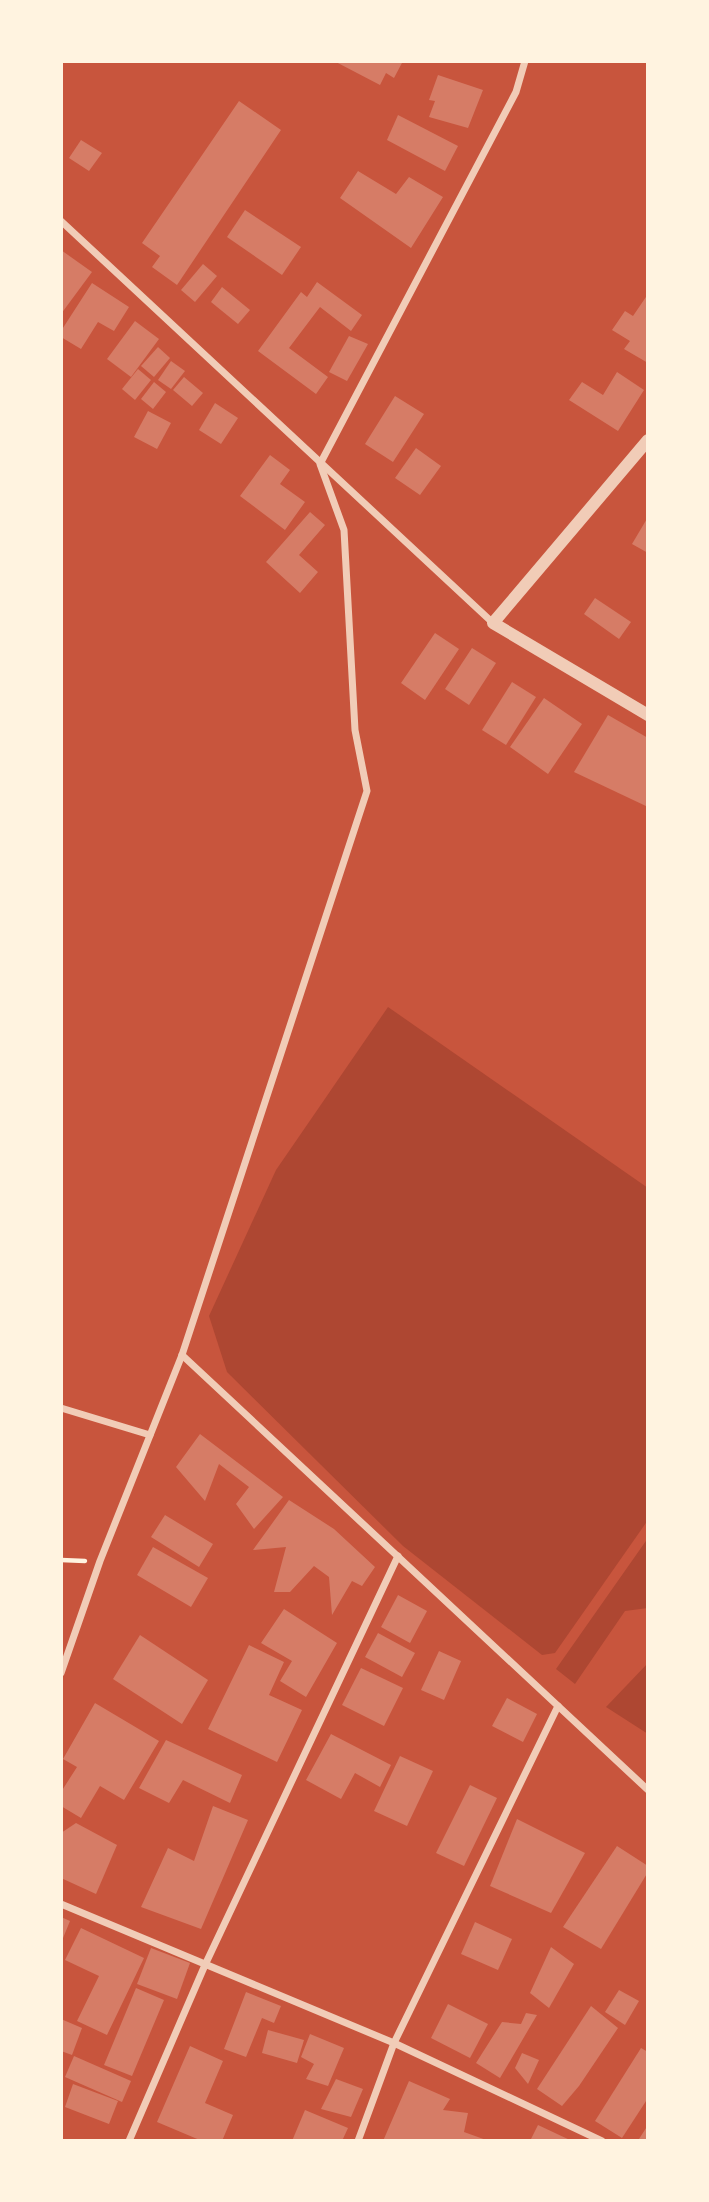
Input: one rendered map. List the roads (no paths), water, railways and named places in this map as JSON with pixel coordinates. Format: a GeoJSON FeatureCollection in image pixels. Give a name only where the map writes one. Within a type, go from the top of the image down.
{"type":"FeatureCollection","features":[{"type":"Feature","properties":{"kind":"street"},"geometry":{"type":"LineString","coordinates":[[61,1673],[100,1561],[182,1355],[367,791],[355,730],[344,530],[320,464],[516,92],[525,61]]}},
{"type":"Feature","properties":{"kind":"street"},"geometry":{"type":"LineString","coordinates":[[61,221],[494,623],[648,715]]}},
{"type":"Feature","properties":{"kind":"street"},"geometry":{"type":"LineString","coordinates":[[494,623],[648,440]]}},
{"type":"Feature","properties":{"kind":"street"},"geometry":{"type":"LineString","coordinates":[[182,1355],[648,1790]]}},
{"type":"Feature","properties":{"kind":"street"},"geometry":{"type":"LineString","coordinates":[[61,1408],[150,1435]]}},
{"type":"Feature","properties":{"kind":"street"},"geometry":{"type":"LineString","coordinates":[[129,2141],[205,1965],[398,1556]]}},
{"type":"Feature","properties":{"kind":"street"},"geometry":{"type":"LineString","coordinates":[[358,2141],[394,2043],[558,1706]]}},
{"type":"Feature","properties":{"kind":"street"},"geometry":{"type":"LineString","coordinates":[[61,1904],[394,2043],[602,2141]]}}]}
